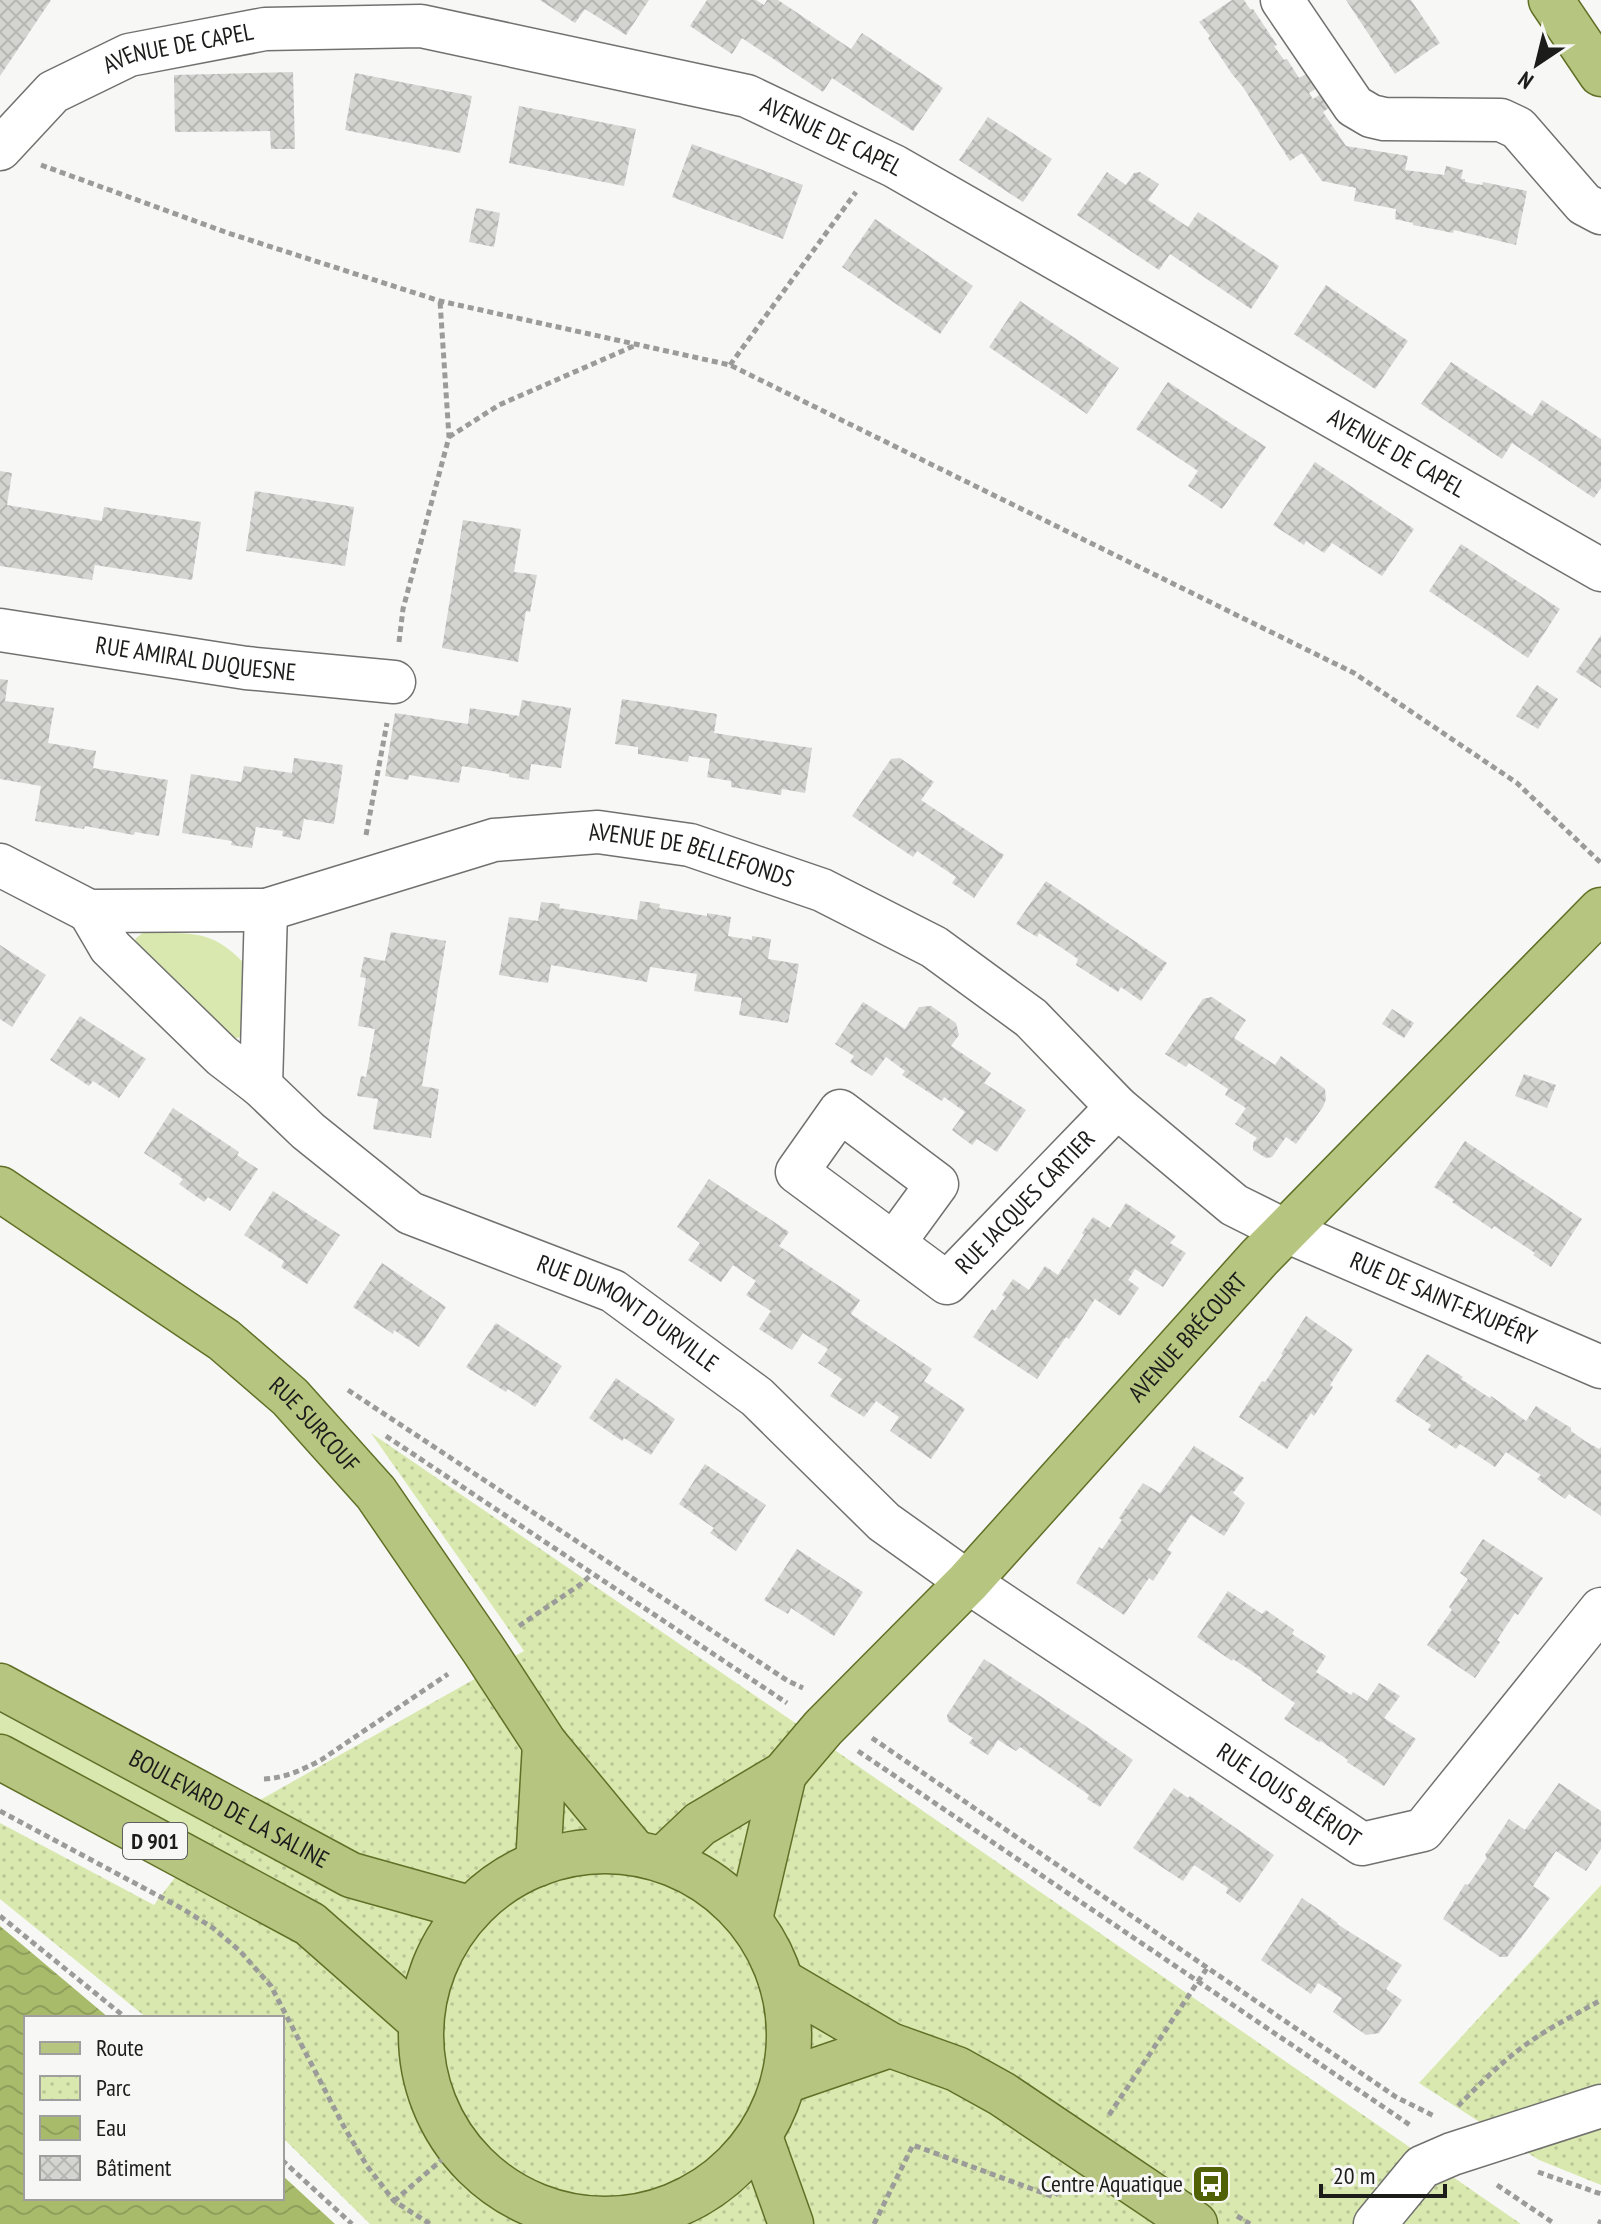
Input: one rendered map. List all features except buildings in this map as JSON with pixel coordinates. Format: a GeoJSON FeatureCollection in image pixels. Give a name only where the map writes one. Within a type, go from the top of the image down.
{"type":"FeatureCollection","features":[{"type":"Feature","properties":{"kind":"main road"},"geometry":{"type":"LineString","coordinates":[[1551,0],[1601,74]]}},
{"type":"Feature","properties":{"kind":"main road","name":"AVENUE BRÉCOURT"},"geometry":{"type":"LineString","coordinates":[[649,1856],[784,1774],[846,1730],[968,1582],[1244,1275],[1601,910]]}},
{"type":"Feature","properties":{"kind":"main road","name":"RUE SURCOUF"},"geometry":{"type":"LineString","coordinates":[[0,1189],[224,1340],[290,1397],[376,1493],[545,1744],[649,1856]]}},
{"type":"Feature","properties":{"kind":"main road","name":"BOULEVARD DE LA SALINE"},"geometry":{"type":"LineString","coordinates":[[0,1686],[351,1875],[469,1908]]}},
{"type":"Feature","properties":{"kind":"main road"},"geometry":{"type":"LineString","coordinates":[[538,1864],[545,1744]]}},
{"type":"Feature","properties":{"kind":"main road","name":"D 901"},"geometry":{"type":"LineString","coordinates":[[0,1757],[310,1924],[419,2020]]}},
{"type":"Feature","properties":{"kind":"main road","name":"AVENUE BRÉCOURT"},"geometry":{"type":"LineString","coordinates":[[750,1919],[784,1774]]}},
{"type":"Feature","properties":{"kind":"main road"},"geometry":{"type":"LineString","coordinates":[[591,1850],[624,1850],[649,1856],[706,1879],[750,1919],[772,1955],[781,1981],[788,2067],[777,2103],[760,2137],[717,2183],[684,2200],[661,2219],[568,2216],[524,2201],[485,2175],[458,2146],[432,2099],[421,2054],[419,2020],[438,1954],[469,1908],[504,1880],[538,1864],[591,1850]]}},
{"type":"Feature","properties":{"kind":"main road"},"geometry":{"type":"LineString","coordinates":[[781,1981],[890,2045],[957,2069],[1002,2094],[1195,2224]]}},
{"type":"Feature","properties":{"kind":"main road"},"geometry":{"type":"LineString","coordinates":[[785,2081],[890,2045]]}},
{"type":"Feature","properties":{"kind":"main road"},"geometry":{"type":"LineString","coordinates":[[760,2137],[791,2224]]}},
{"type":"Feature","properties":{"kind":"street"},"geometry":{"type":"LineString","coordinates":[[1282,0],[1354,106],[1371,116],[1384,119],[1501,120],[1518,128],[1584,204],[1601,213]]}},
{"type":"Feature","properties":{"kind":"street","name":"AVENUE DE CAPEL"},"geometry":{"type":"LineString","coordinates":[[14,154],[53,92],[129,55],[265,29],[421,26],[747,96],[880,159],[1601,570]]}},
{"type":"Feature","properties":{"kind":"street","name":"RUE AMIRAL DUQUESNE"},"geometry":{"type":"LineString","coordinates":[[0,630],[246,668],[394,682]]}},
{"type":"Feature","properties":{"kind":"street","name":"AVENUE DE BELLEFONDS"},"geometry":{"type":"LineString","coordinates":[[0,865],[89,911],[266,910],[494,840],[598,832],[690,845],[822,890],[934,947],[1031,1018],[1117,1107],[1234,1205],[1286,1231]]}},
{"type":"Feature","properties":{"kind":"street"},"geometry":{"type":"LineString","coordinates":[[261,1086],[266,910]]}},
{"type":"Feature","properties":{"kind":"street","name":"RUE DUMONT D'URVILLE"},"geometry":{"type":"LineString","coordinates":[[89,911],[110,947],[222,1056],[261,1086],[308,1131],[410,1213],[613,1291],[757,1397],[884,1522],[968,1582]]}},
{"type":"Feature","properties":{"kind":"street","name":"RUE JACQUES CARTIER"},"geometry":{"type":"LineString","coordinates":[[894,1243],[947,1283],[1117,1107]]}},
{"type":"Feature","properties":{"kind":"street","name":"RUE DE SAINT-EXUPÉRY"},"geometry":{"type":"LineString","coordinates":[[1286,1231],[1601,1367]]}},
{"type":"Feature","properties":{"kind":"street","name":"RUE LOUIS BLÉRIOT"},"geometry":{"type":"LineString","coordinates":[[968,1582],[1362,1844],[1423,1830],[1601,1609]]}},
{"type":"Feature","properties":{"kind":"street"},"geometry":{"type":"LineString","coordinates":[[1375,2224],[1422,2167],[1452,2154],[1601,2106]]}},
{"type":"Feature","properties":{"kind":"path"},"geometry":{"type":"LineString","coordinates":[[14,154],[228,233],[440,301],[730,365],[1354,673],[1517,783],[1601,863]]}},
{"type":"Feature","properties":{"kind":"path"},"geometry":{"type":"LineString","coordinates":[[730,365],[880,159]]}},
{"type":"Feature","properties":{"kind":"path"},"geometry":{"type":"LineString","coordinates":[[358,882],[394,682],[403,609],[449,437],[440,301]]}},
{"type":"Feature","properties":{"kind":"path"},"geometry":{"type":"LineString","coordinates":[[449,437],[499,405],[637,345]]}},
{"type":"Feature","properties":{"kind":"path"},"geometry":{"type":"LineString","coordinates":[[348,1390],[788,1681],[821,1694],[846,1730],[1420,2132]]}},
{"type":"Feature","properties":{"kind":"path"},"geometry":{"type":"LineString","coordinates":[[381,1433],[792,1706]]}},
{"type":"Feature","properties":{"kind":"path"},"geometry":{"type":"LineString","coordinates":[[258,1780],[299,1772],[321,1760],[592,1574]]}},
{"type":"Feature","properties":{"kind":"path"},"geometry":{"type":"LineString","coordinates":[[846,1730],[857,1728],[1396,2097],[1446,2123]]}},
{"type":"Feature","properties":{"kind":"path"},"geometry":{"type":"LineString","coordinates":[[0,1811],[183,1909],[213,1928],[240,1951],[271,1986],[367,2166],[394,2201],[430,2224]]}},
{"type":"Feature","properties":{"kind":"path"},"geometry":{"type":"LineString","coordinates":[[0,1916],[124,2016]]}},
{"type":"Feature","properties":{"kind":"path"},"geometry":{"type":"LineString","coordinates":[[1454,2111],[1498,2066],[1522,2047],[1601,2000]]}},
{"type":"Feature","properties":{"kind":"path"},"geometry":{"type":"LineString","coordinates":[[394,2201],[458,2146]]}},
{"type":"Feature","properties":{"kind":"path"},"geometry":{"type":"LineString","coordinates":[[284,2162],[352,2224]]}},
{"type":"Feature","properties":{"kind":"green space"},"geometry":{"type":"Polygon","coordinates":[[[144,932],[189,934],[211,939],[234,953],[247,966],[245,1034],[222,1040],[133,946],[136,938],[144,932]]]}},
{"type":"Feature","properties":{"kind":"green space"},"geometry":{"type":"Polygon","coordinates":[[[371,1433],[1521,2224],[370,2224],[284,2139],[284,2016],[145,2016],[0,1899],[0,1823],[154,1905],[214,1826],[524,1651],[371,1433]]]}},
{"type":"Feature","properties":{"kind":"green space"},"geometry":{"type":"Polygon","coordinates":[[[0,1713],[308,1877],[329,1912],[0,1736],[0,1713]]]}},
{"type":"Feature","properties":{"kind":"green space"},"geometry":{"type":"Polygon","coordinates":[[[1601,1885],[1601,2185],[1539,2160],[1419,2083],[1601,1885]]]}},
{"type":"Feature","properties":{"kind":"water"},"geometry":{"type":"Polygon","coordinates":[[[0,1926],[107,2016],[24,2016],[24,2200],[284,2200],[284,2177],[335,2224],[0,2224],[0,1926]]]}},
{"type":"Feature","properties":{"kind":"place","name":"Centre Aquatique"},"geometry":{"type":"Point","coordinates":[1211,2184]}}]}
